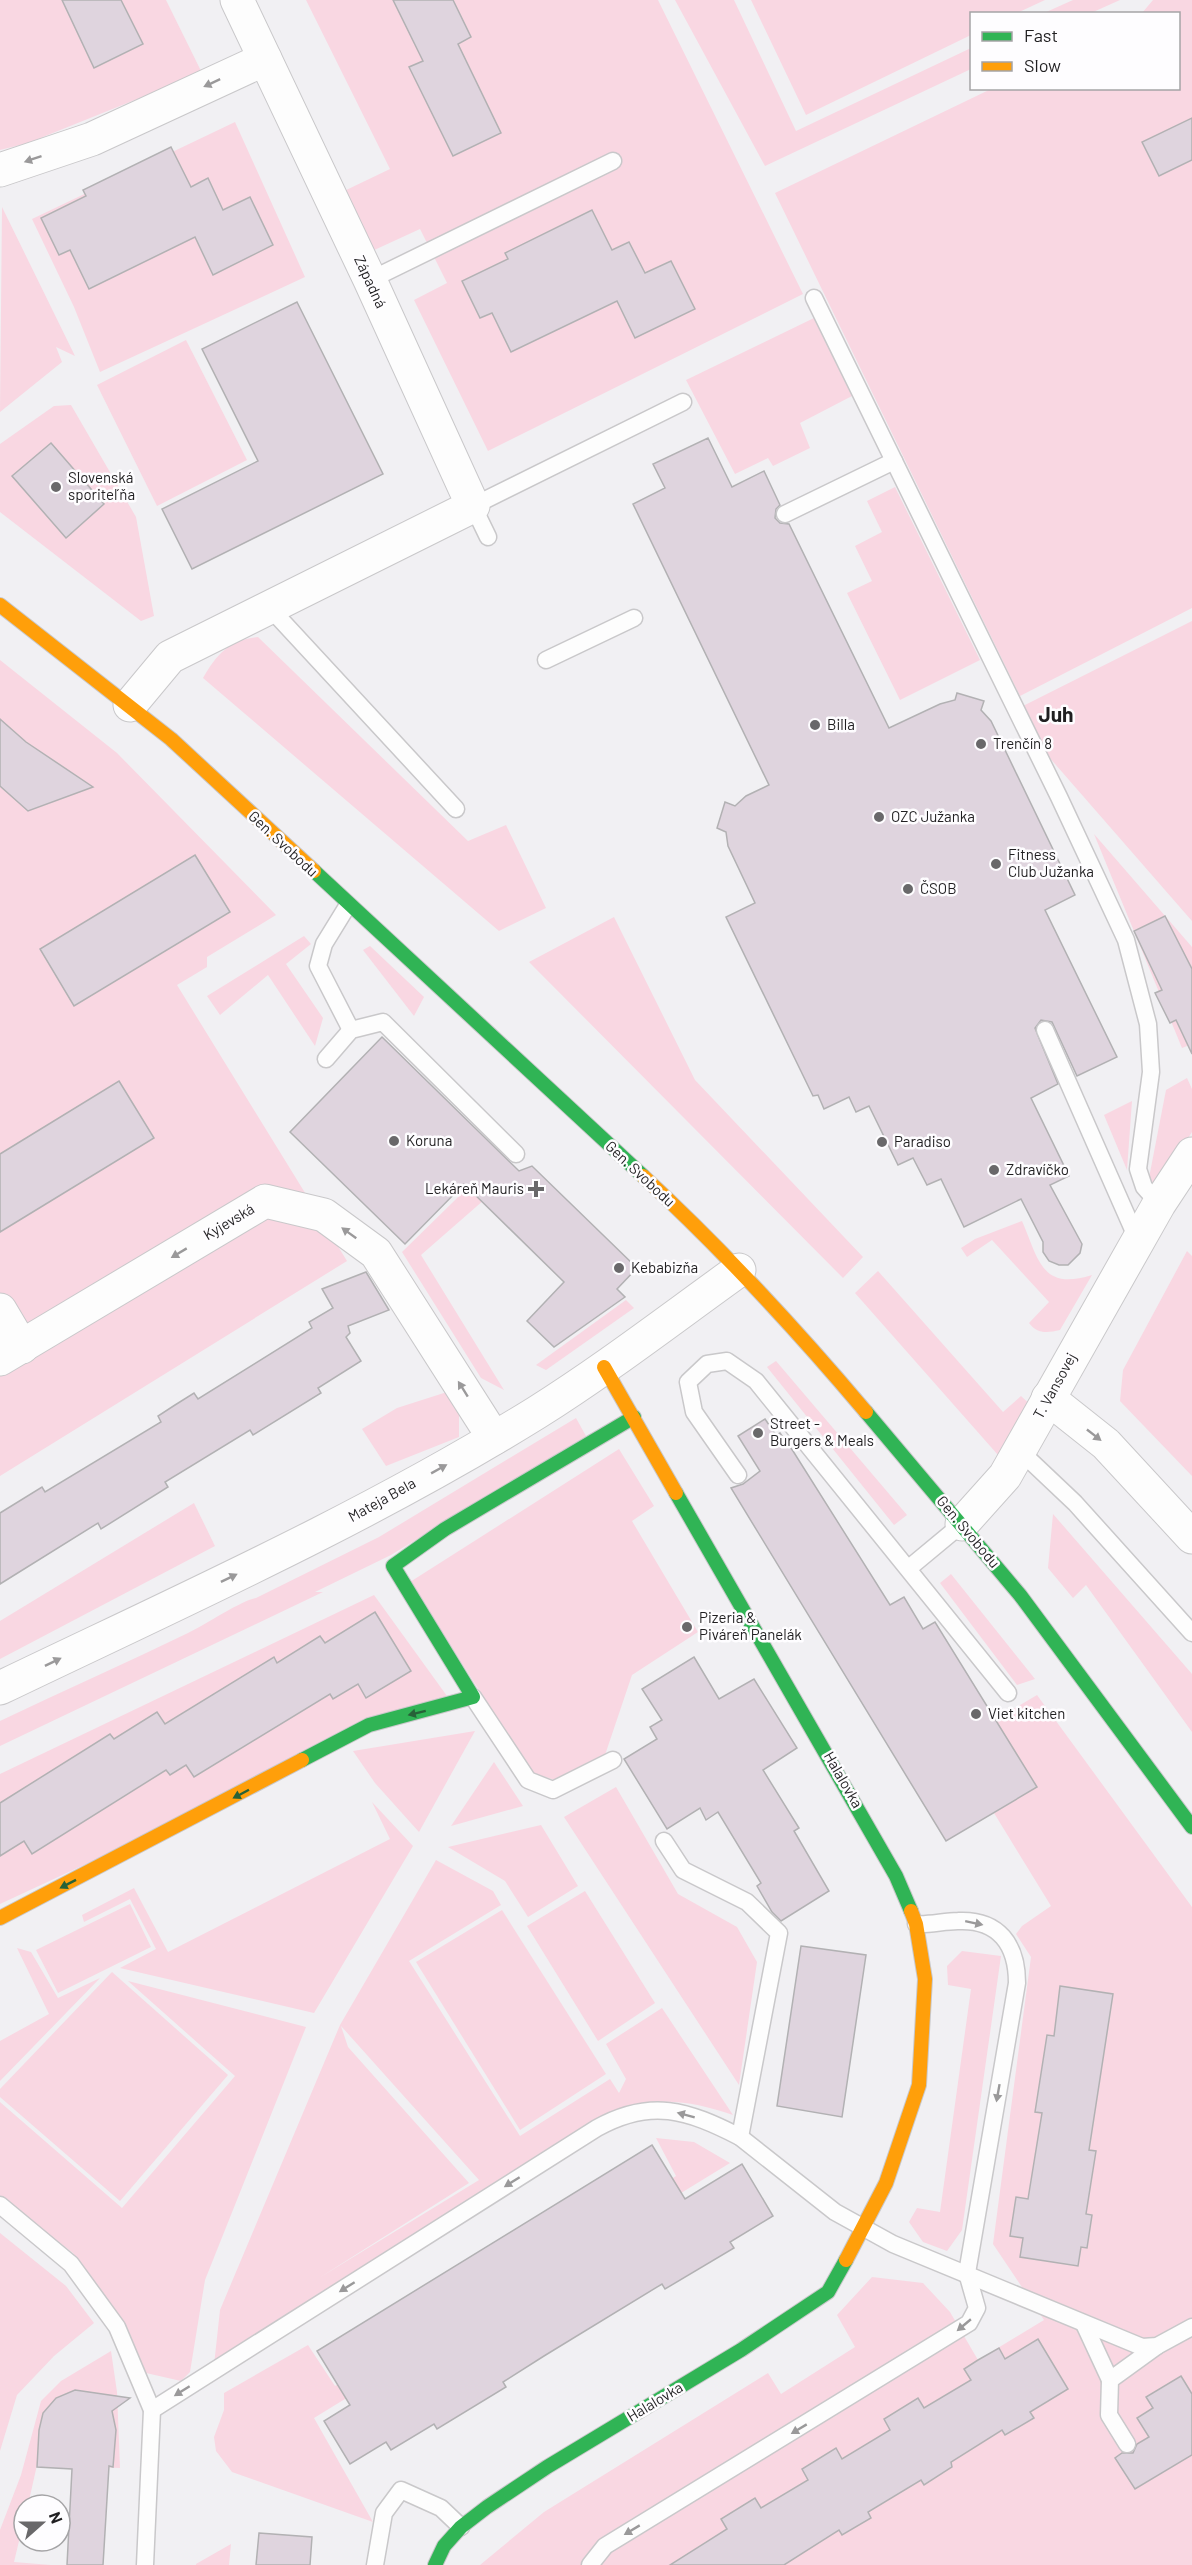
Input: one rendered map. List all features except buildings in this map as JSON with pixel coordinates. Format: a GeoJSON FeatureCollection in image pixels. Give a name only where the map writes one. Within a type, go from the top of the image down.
{"type":"FeatureCollection","features":[{"type":"Feature","properties":{"kind":"street","name":"Západná"},"geometry":{"type":"LineString","coordinates":[[237,0],[370,280],[473,506]]}},
{"type":"Feature","properties":{"kind":"street"},"geometry":{"type":"LineString","coordinates":[[0,170],[92,139],[265,59]]}},
{"type":"Feature","properties":{"kind":"street"},"geometry":{"type":"LineString","coordinates":[[130,705],[170,657],[473,506]]}},
{"type":"Feature","properties":{"kind":"street","name":"Gen. Svobodu"},"geometry":{"type":"LineString","coordinates":[[0,605],[171,739],[697,1226],[793,1326],[962,1524],[1020,1595],[1192,1827]]}},
{"type":"Feature","properties":{"kind":"street","name":"T. Vansovej"},"geometry":{"type":"LineString","coordinates":[[962,1524],[1005,1476],[1159,1204],[1192,1154]]}},
{"type":"Feature","properties":{"kind":"street","name":"Kyjevská"},"geometry":{"type":"LineString","coordinates":[[0,1310],[11,1353],[265,1201],[324,1215],[376,1253],[494,1438]]}},
{"type":"Feature","properties":{"kind":"street","name":"Mateja Bela"},"geometry":{"type":"LineString","coordinates":[[0,1688],[321,1534],[494,1438],[604,1366],[739,1270]]}},
{"type":"Feature","properties":{"kind":"street","name":"Halalovka"},"geometry":{"type":"LineString","coordinates":[[435,2565],[444,2546],[461,2528],[547,2467],[741,2350],[828,2292],[864,2229],[886,2183],[920,2085],[926,1979],[916,1924],[896,1876],[604,1366]]}},
{"type":"Feature","properties":{"kind":"street"},"geometry":{"type":"LineString","coordinates":[[1048,1398],[1106,1444],[1192,1537]]}},
{"type":"Feature","properties":{"kind":"street"},"geometry":{"type":"LineString","coordinates":[[0,1918],[369,1725],[473,1697],[393,1566],[445,1529],[634,1417]]}},
{"type":"Feature","properties":{"kind":"lane"},"geometry":{"type":"LineString","coordinates":[[370,280],[613,161]]}},
{"type":"Feature","properties":{"kind":"lane"},"geometry":{"type":"LineString","coordinates":[[814,298],[1059,797],[1125,940],[1148,1024],[1151,1072],[1138,1169],[1144,1187],[1159,1204]]}},
{"type":"Feature","properties":{"kind":"lane"},"geometry":{"type":"LineString","coordinates":[[488,537],[473,506],[683,402]]}},
{"type":"Feature","properties":{"kind":"lane"},"geometry":{"type":"LineString","coordinates":[[785,514],[894,461]]}},
{"type":"Feature","properties":{"kind":"lane"},"geometry":{"type":"LineString","coordinates":[[269,607],[456,809]]}},
{"type":"Feature","properties":{"kind":"lane"},"geometry":{"type":"LineString","coordinates":[[546,660],[634,618]]}},
{"type":"Feature","properties":{"kind":"lane"},"geometry":{"type":"LineString","coordinates":[[348,904],[324,944],[318,966],[351,1030]]}},
{"type":"Feature","properties":{"kind":"lane"},"geometry":{"type":"LineString","coordinates":[[326,1059],[351,1030],[383,1022],[516,1154]]}},
{"type":"Feature","properties":{"kind":"lane"},"geometry":{"type":"LineString","coordinates":[[1045,1030],[1138,1241]]}},
{"type":"Feature","properties":{"kind":"lane"},"geometry":{"type":"LineString","coordinates":[[738,1475],[694,1412],[688,1382],[707,1364],[727,1361],[756,1381],[1008,1693]]}},
{"type":"Feature","properties":{"kind":"lane"},"geometry":{"type":"LineString","coordinates":[[1019,1450],[1075,1503],[1192,1633]]}},
{"type":"Feature","properties":{"kind":"lane"},"geometry":{"type":"LineString","coordinates":[[909,1568],[962,1524]]}},
{"type":"Feature","properties":{"kind":"lane"},"geometry":{"type":"LineString","coordinates":[[473,1697],[528,1780],[553,1790],[613,1760]]}},
{"type":"Feature","properties":{"kind":"lane"},"geometry":{"type":"LineString","coordinates":[[664,1840],[683,1870],[747,1902],[779,1933],[740,2137]]}},
{"type":"Feature","properties":{"kind":"lane"},"geometry":{"type":"LineString","coordinates":[[590,2565],[605,2546],[969,2323],[977,2308],[967,2273],[1017,1983],[1017,1964],[998,1926],[960,1920],[916,1924]]}},
{"type":"Feature","properties":{"kind":"lane"},"geometry":{"type":"LineString","coordinates":[[152,2410],[619,2116],[647,2109],[685,2114],[740,2137],[835,2212],[893,2244],[1142,2347],[1157,2346]]}},
{"type":"Feature","properties":{"kind":"lane"},"geometry":{"type":"LineString","coordinates":[[0,2205],[71,2264],[117,2327],[152,2410],[145,2565]]}},
{"type":"Feature","properties":{"kind":"lane"},"geometry":{"type":"LineString","coordinates":[[1084,2324],[1110,2380],[1109,2415],[1127,2444]]}},
{"type":"Feature","properties":{"kind":"lane"},"geometry":{"type":"LineString","coordinates":[[1110,2380],[1157,2346],[1192,2327]]}},
{"type":"Feature","properties":{"kind":"lane"},"geometry":{"type":"LineString","coordinates":[[375,2565],[384,2512],[401,2490],[441,2508],[461,2528]]}},
{"type":"Feature","properties":{"kind":"shaded area"},"geometry":{"type":"Polygon","coordinates":[[[0,0],[166,0],[202,73],[28,143],[0,150],[0,0]]]}},
{"type":"Feature","properties":{"kind":"shaded area"},"geometry":{"type":"Polygon","coordinates":[[[306,0],[658,0],[803,294],[488,451],[414,300],[447,283],[420,229],[370,252],[342,192],[390,169],[306,0]]]}},
{"type":"Feature","properties":{"kind":"shaded area"},"geometry":{"type":"Polygon","coordinates":[[[675,0],[734,0],[796,131],[970,48],[970,69],[765,166],[675,0]]]}},
{"type":"Feature","properties":{"kind":"shaded area"},"geometry":{"type":"Polygon","coordinates":[[[751,0],[1045,0],[1019,12],[970,12],[970,35],[806,115],[751,0]]]}},
{"type":"Feature","properties":{"kind":"shaded area"},"geometry":{"type":"Polygon","coordinates":[[[1073,0],[1120,0],[1093,12],[1046,12],[1073,0]]]}},
{"type":"Feature","properties":{"kind":"shaded area"},"geometry":{"type":"Polygon","coordinates":[[[1153,0],[1192,0],[1192,608],[1020,696],[775,193],[989,90],[1180,90],[1180,12],[1143,12],[1153,0]]]}},
{"type":"Feature","properties":{"kind":"shaded area"},"geometry":{"type":"Polygon","coordinates":[[[235,122],[305,277],[100,372],[74,307],[32,219],[235,122]]]}},
{"type":"Feature","properties":{"kind":"shaded area"},"geometry":{"type":"Polygon","coordinates":[[[2,207],[75,356],[56,347],[62,362],[0,412],[2,207]]]}},
{"type":"Feature","properties":{"kind":"shaded area"},"geometry":{"type":"Polygon","coordinates":[[[814,318],[852,396],[800,423],[810,448],[773,466],[768,458],[735,474],[686,380],[814,318]]]}},
{"type":"Feature","properties":{"kind":"shaded area"},"geometry":{"type":"Polygon","coordinates":[[[186,340],[247,460],[157,506],[97,385],[186,340]]]}},
{"type":"Feature","properties":{"kind":"shaded area"},"geometry":{"type":"Polygon","coordinates":[[[71,405],[136,517],[154,616],[141,621],[0,512],[0,444],[54,406],[71,405]]]}},
{"type":"Feature","properties":{"kind":"shaded area"},"geometry":{"type":"Polygon","coordinates":[[[895,487],[980,660],[900,700],[847,593],[872,581],[855,546],[882,532],[867,501],[895,487]]]}},
{"type":"Feature","properties":{"kind":"shaded area"},"geometry":{"type":"Polygon","coordinates":[[[1192,621],[1192,921],[1042,749],[1021,707],[1192,621]]]}},
{"type":"Feature","properties":{"kind":"shaded area"},"geometry":{"type":"Polygon","coordinates":[[[258,637],[468,841],[506,825],[546,908],[499,931],[203,678],[213,662],[225,650],[239,641],[258,637]]]}},
{"type":"Feature","properties":{"kind":"shaded area"},"geometry":{"type":"Polygon","coordinates":[[[0,660],[117,753],[276,915],[207,957],[207,967],[177,985],[347,1261],[0,1476],[0,660]]]}},
{"type":"Feature","properties":{"kind":"shaded area"},"geometry":{"type":"Polygon","coordinates":[[[1094,834],[1192,947],[1192,1044],[1182,1048],[1094,834]]]}},
{"type":"Feature","properties":{"kind":"shaded area"},"geometry":{"type":"Polygon","coordinates":[[[614,917],[695,1080],[863,1257],[843,1278],[529,962],[614,917]]]}},
{"type":"Feature","properties":{"kind":"shaded area"},"geometry":{"type":"Polygon","coordinates":[[[304,936],[311,944],[286,964],[323,1018],[315,1046],[268,975],[220,1015],[207,996],[304,936]]]}},
{"type":"Feature","properties":{"kind":"shaded area"},"geometry":{"type":"Polygon","coordinates":[[[370,946],[424,997],[414,1016],[363,950],[370,946]]]}},
{"type":"Feature","properties":{"kind":"shaded area"},"geometry":{"type":"Polygon","coordinates":[[[1187,1078],[1192,1089],[1192,1132],[1153,1193],[1148,1183],[1166,1090],[1187,1078]]]}},
{"type":"Feature","properties":{"kind":"shaded area"},"geometry":{"type":"Polygon","coordinates":[[[1132,1101],[1127,1170],[1104,1115],[1132,1101]]]}},
{"type":"Feature","properties":{"kind":"shaded area"},"geometry":{"type":"Polygon","coordinates":[[[501,1155],[516,1172],[421,1255],[504,1390],[481,1378],[402,1252],[501,1155]]]}},
{"type":"Feature","properties":{"kind":"shaded area"},"geometry":{"type":"Polygon","coordinates":[[[1022,1221],[1044,1269],[1062,1279],[1092,1275],[1060,1330],[1043,1332],[1035,1329],[1029,1323],[1049,1302],[992,1240],[967,1257],[961,1248],[975,1239],[1022,1221]]]}},
{"type":"Feature","properties":{"kind":"shaded area"},"geometry":{"type":"Polygon","coordinates":[[[1187,1251],[1192,1256],[1192,1476],[1120,1401],[1123,1370],[1187,1251]]]}},
{"type":"Feature","properties":{"kind":"shaded area"},"geometry":{"type":"Polygon","coordinates":[[[878,1271],[1003,1412],[1021,1396],[1034,1408],[998,1455],[855,1293],[878,1271]]]}},
{"type":"Feature","properties":{"kind":"shaded area"},"geometry":{"type":"Polygon","coordinates":[[[626,1300],[634,1308],[546,1370],[536,1365],[626,1300]]]}},
{"type":"Feature","properties":{"kind":"shaded area"},"geometry":{"type":"Polygon","coordinates":[[[776,1361],[907,1515],[894,1525],[767,1367],[776,1361]]]}},
{"type":"Feature","properties":{"kind":"shaded area"},"geometry":{"type":"Polygon","coordinates":[[[447,1392],[459,1407],[459,1437],[386,1466],[362,1429],[397,1408],[447,1392]]]}},
{"type":"Feature","properties":{"kind":"shaded area"},"geometry":{"type":"Polygon","coordinates":[[[576,1418],[586,1436],[391,1555],[315,1592],[323,1592],[0,1746],[0,1721],[188,1633],[242,1603],[379,1537],[576,1418]]]}},
{"type":"Feature","properties":{"kind":"shaded area"},"geometry":{"type":"Polygon","coordinates":[[[619,1449],[654,1506],[632,1521],[698,1632],[632,1675],[605,1755],[555,1780],[532,1773],[410,1582],[619,1449]]]}},
{"type":"Feature","properties":{"kind":"shaded area"},"geometry":{"type":"Polygon","coordinates":[[[194,1503],[215,1546],[0,1659],[0,1621],[194,1503]]]}},
{"type":"Feature","properties":{"kind":"shaded area"},"geometry":{"type":"Polygon","coordinates":[[[1053,1514],[1192,1674],[1192,1732],[1086,1585],[1073,1598],[1048,1568],[1053,1514]]]}},
{"type":"Feature","properties":{"kind":"shaded area"},"geometry":{"type":"Polygon","coordinates":[[[951,1574],[1035,1679],[1017,1685],[940,1583],[951,1574]]]}},
{"type":"Feature","properties":{"kind":"shaded area"},"geometry":{"type":"Polygon","coordinates":[[[374,1595],[447,1696],[0,1904],[0,1774],[374,1595]]]}},
{"type":"Feature","properties":{"kind":"shaded area"},"geometry":{"type":"Polygon","coordinates":[[[1037,1695],[1192,1907],[1192,2565],[480,2565],[544,2512],[768,2373],[781,2394],[855,2347],[837,2315],[872,2277],[923,2283],[950,2312],[978,2360],[1044,2320],[993,2244],[1031,1957],[1016,1934],[1022,1926],[1051,1906],[994,1813],[1037,1787],[995,1720],[1037,1695]]]}},
{"type":"Feature","properties":{"kind":"shaded area"},"geometry":{"type":"Polygon","coordinates":[[[475,1731],[419,1832],[375,1783],[353,1751],[475,1731]]]}},
{"type":"Feature","properties":{"kind":"shaded area"},"geometry":{"type":"Polygon","coordinates":[[[494,1762],[523,1806],[451,1826],[494,1762]]]}},
{"type":"Feature","properties":{"kind":"shaded area"},"geometry":{"type":"Polygon","coordinates":[[[616,1787],[678,1894],[737,1927],[757,1962],[739,2085],[564,1817],[616,1787]]]}},
{"type":"Feature","properties":{"kind":"shaded area"},"geometry":{"type":"Polygon","coordinates":[[[372,1802],[413,1846],[314,2013],[120,1968],[156,1949],[130,1899],[84,1922],[82,1915],[134,1888],[168,1952],[390,1839],[372,1802]]]}},
{"type":"Feature","properties":{"kind":"shaded area"},"geometry":{"type":"Polygon","coordinates":[[[541,1825],[578,1886],[528,1917],[505,1881],[448,1847],[541,1825]]]}},
{"type":"Feature","properties":{"kind":"shaded area"},"geometry":{"type":"Polygon","coordinates":[[[436,1860],[493,1891],[501,1905],[409,1961],[520,2136],[610,2079],[619,2093],[626,2079],[606,2044],[662,2008],[733,2115],[702,2106],[673,2102],[645,2104],[613,2112],[214,2365],[220,2310],[340,2025],[436,1860]],[[341,2026],[348,2047],[469,2183],[319,2278],[479,2180],[341,2026]]]}},
{"type":"Feature","properties":{"kind":"shaded area"},"geometry":{"type":"Polygon","coordinates":[[[585,1891],[655,2003],[598,2041],[527,1926],[585,1891]]]}},
{"type":"Feature","properties":{"kind":"shaded area"},"geometry":{"type":"Polygon","coordinates":[[[130,1904],[151,1947],[58,1993],[36,1950],[130,1904]]]}},
{"type":"Feature","properties":{"kind":"shaded area"},"geometry":{"type":"Polygon","coordinates":[[[502,1910],[606,2074],[520,2130],[416,1962],[502,1910]]]}},
{"type":"Feature","properties":{"kind":"shaded area"},"geometry":{"type":"Polygon","coordinates":[[[17,1948],[31,1952],[58,1998],[100,1978],[0,2081],[0,2041],[49,2014],[17,1948]]]}},
{"type":"Feature","properties":{"kind":"shaded area"},"geometry":{"type":"Polygon","coordinates":[[[962,1951],[1001,1956],[962,2230],[947,2251],[923,2242],[909,2222],[917,2208],[940,2212],[971,1989],[948,1985],[947,1966],[962,1951]]]}},
{"type":"Feature","properties":{"kind":"shaded area"},"geometry":{"type":"Polygon","coordinates":[[[112,1972],[228,2075],[120,2201],[0,2097],[0,2089],[112,1972]]]}},
{"type":"Feature","properties":{"kind":"shaded area"},"geometry":{"type":"Polygon","coordinates":[[[128,1981],[306,2027],[205,2280],[190,2372],[181,2381],[146,2373],[136,2350],[73,2253],[0,2198],[0,2102],[122,2208],[235,2076],[128,1981]]]}},
{"type":"Feature","properties":{"kind":"shaded area"},"geometry":{"type":"Polygon","coordinates":[[[656,2138],[694,2142],[730,2163],[314,2418],[373,2522],[232,2472],[216,2451],[214,2437],[224,2410],[224,2393],[308,2345],[335,2386],[676,2176],[656,2138]]]}},
{"type":"Feature","properties":{"kind":"shaded area"},"geometry":{"type":"Polygon","coordinates":[[[0,2233],[66,2286],[94,2323],[54,2356],[17,2395],[0,2451],[0,2233]]]}},
{"type":"Feature","properties":{"kind":"shaded area"},"geometry":{"type":"Polygon","coordinates":[[[111,2351],[117,2392],[120,2468],[37,2465],[31,2493],[14,2493],[41,2401],[61,2381],[111,2351]]]}},
{"type":"Feature","properties":{"kind":"shaded area"},"geometry":{"type":"Polygon","coordinates":[[[12,2499],[12,2553],[16,2553],[14,2562],[51,2565],[0,2565],[0,2530],[12,2499]]]}},
{"type":"Feature","properties":{"kind":"shaded area"},"geometry":{"type":"Polygon","coordinates":[[[231,2544],[229,2565],[196,2565],[196,2564],[231,2544]]]}},
{"type":"Feature","properties":{"kind":"traffic: fast"},"geometry":{"type":"LineString","coordinates":[[314,871],[643,1176]]}},
{"type":"Feature","properties":{"kind":"traffic: fast"},"geometry":{"type":"LineString","coordinates":[[866,1412],[1020,1595],[1192,1827]]}},
{"type":"Feature","properties":{"kind":"traffic: fast"},"geometry":{"type":"LineString","coordinates":[[302,1760],[369,1725],[473,1697],[393,1566],[445,1529],[634,1417]]}},
{"type":"Feature","properties":{"kind":"traffic: fast"},"geometry":{"type":"LineString","coordinates":[[676,1493],[896,1876],[911,1911]]}},
{"type":"Feature","properties":{"kind":"traffic: fast"},"geometry":{"type":"LineString","coordinates":[[435,2565],[444,2546],[461,2527],[487,2507],[547,2467],[741,2350],[828,2292],[846,2260]]}},
{"type":"Feature","properties":{"kind":"traffic: slow"},"geometry":{"type":"LineString","coordinates":[[0,605],[171,739],[314,871]]}},
{"type":"Feature","properties":{"kind":"traffic: slow"},"geometry":{"type":"LineString","coordinates":[[643,1176],[702,1232],[758,1291],[866,1412]]}},
{"type":"Feature","properties":{"kind":"traffic: slow"},"geometry":{"type":"LineString","coordinates":[[604,1367],[676,1493]]}},
{"type":"Feature","properties":{"kind":"traffic: slow"},"geometry":{"type":"LineString","coordinates":[[0,1918],[302,1760]]}},
{"type":"Feature","properties":{"kind":"traffic: slow"},"geometry":{"type":"LineString","coordinates":[[846,2260],[886,2183],[919,2085],[925,1979],[916,1924],[911,1911]]}},
{"type":"Feature","properties":{"kind":"place","name":"Slovenská sporiteľňa"},"geometry":{"type":"Point","coordinates":[56,487]}},
{"type":"Feature","properties":{"kind":"place","name":"Billa"},"geometry":{"type":"Point","coordinates":[815,725]}},
{"type":"Feature","properties":{"kind":"place","name":"Trenčín 8"},"geometry":{"type":"Point","coordinates":[981,744]}},
{"type":"Feature","properties":{"kind":"place","name":"OZC Južanka"},"geometry":{"type":"Point","coordinates":[879,817]}},
{"type":"Feature","properties":{"kind":"place","name":"Fitness Club Južanka"},"geometry":{"type":"Point","coordinates":[996,864]}},
{"type":"Feature","properties":{"kind":"place","name":"ČSOB"},"geometry":{"type":"Point","coordinates":[908,889]}},
{"type":"Feature","properties":{"kind":"place","name":"Koruna"},"geometry":{"type":"Point","coordinates":[394,1141]}},
{"type":"Feature","properties":{"kind":"place","name":"Paradiso"},"geometry":{"type":"Point","coordinates":[882,1142]}},
{"type":"Feature","properties":{"kind":"place","name":"Zdravíčko"},"geometry":{"type":"Point","coordinates":[994,1170]}},
{"type":"Feature","properties":{"kind":"place","name":"Lekáreň Mauris"},"geometry":{"type":"Point","coordinates":[536,1189]}},
{"type":"Feature","properties":{"kind":"place","name":"Kebabizňa"},"geometry":{"type":"Point","coordinates":[619,1268]}},
{"type":"Feature","properties":{"kind":"place","name":"Street - Burgers & Meals"},"geometry":{"type":"Point","coordinates":[758,1433]}},
{"type":"Feature","properties":{"kind":"place","name":"Pizeria & Piváreň Panelák"},"geometry":{"type":"Point","coordinates":[687,1627]}},
{"type":"Feature","properties":{"kind":"place","name":"Viet kitchen"},"geometry":{"type":"Point","coordinates":[976,1714]}},
{"type":"Feature","properties":{"kind":"district","name":"Juh"},"geometry":{"type":"Point","coordinates":[1056,715]}}]}
